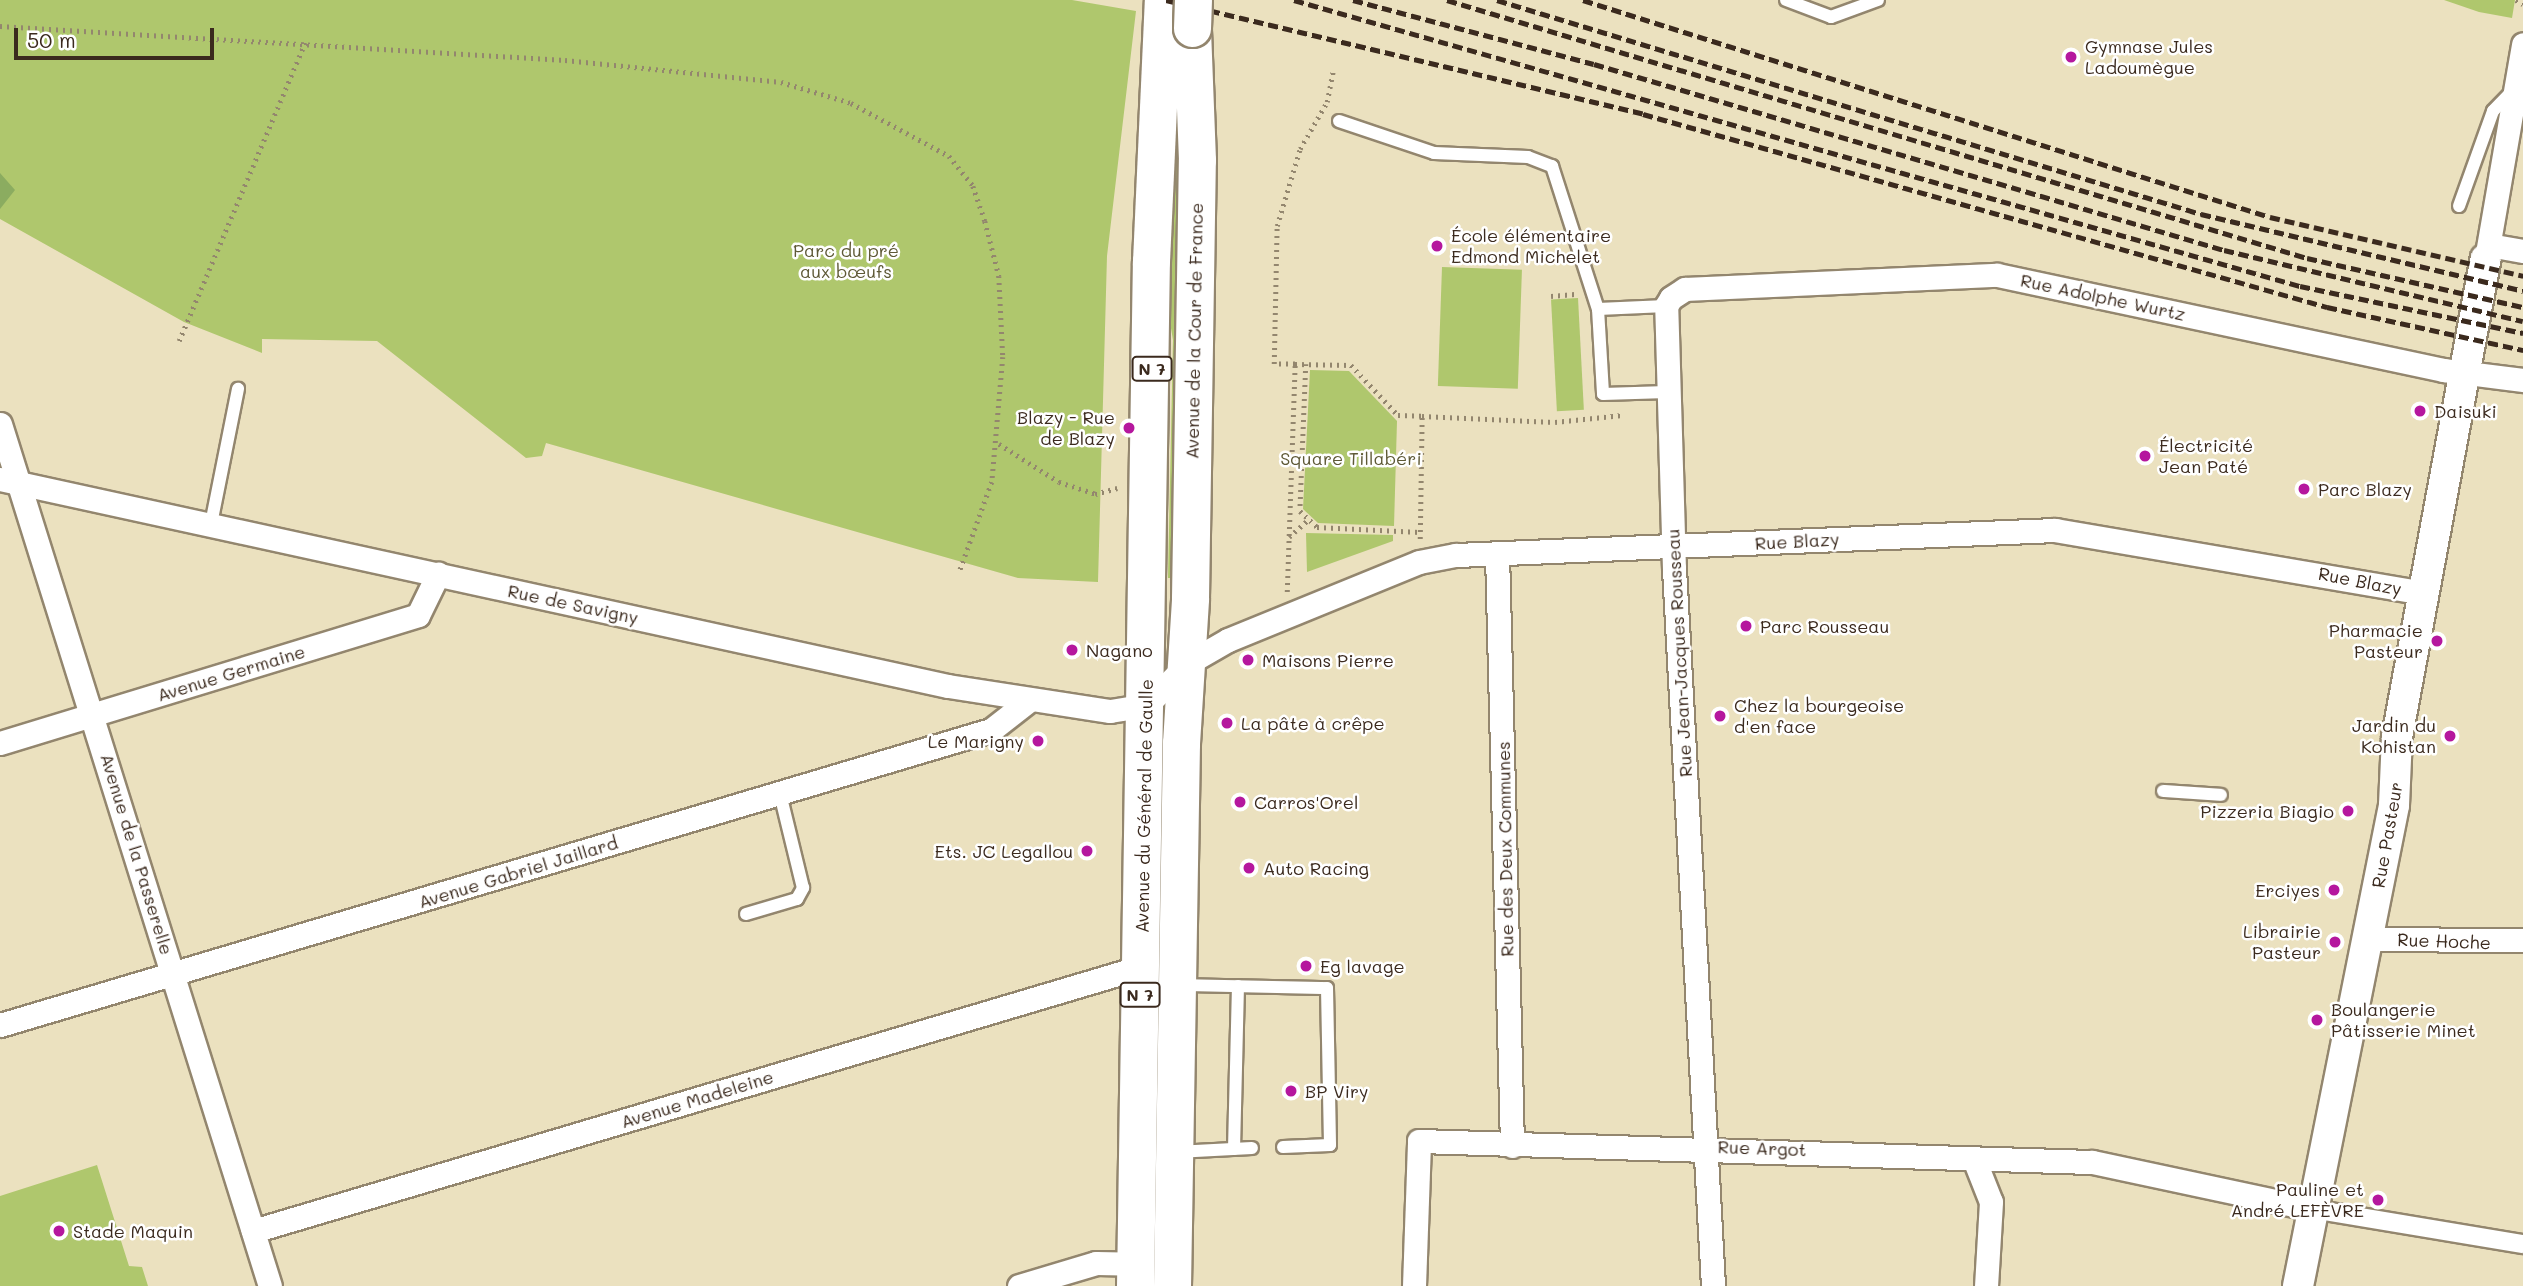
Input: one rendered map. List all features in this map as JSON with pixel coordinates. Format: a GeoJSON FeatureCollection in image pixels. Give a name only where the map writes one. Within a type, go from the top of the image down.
{"type":"FeatureCollection","features":[{"type":"Feature","properties":{"kind":"main road","name":"Avenue de la Cour de France"},"geometry":{"type":"LineString","coordinates":[[1177,15],[1197,160],[1188,663],[1177,1001]]}},
{"type":"Feature","properties":{"kind":"main road","name":"Avenue du Général de Gaulle"},"geometry":{"type":"LineString","coordinates":[[1135,1275],[1147,705],[1151,261],[1177,15]]}},
{"type":"Feature","properties":{"kind":"main road","name":"N 7"},"geometry":{"type":"LineString","coordinates":[[1172,1286],[1177,1001]]}},
{"type":"Feature","properties":{"kind":"street"},"geometry":{"type":"LineString","coordinates":[[2523,44],[2487,252],[2523,251]]}},
{"type":"Feature","properties":{"kind":"street","name":"Rue Pasteur"},"geometry":{"type":"LineString","coordinates":[[2298,1286],[2394,805],[2397,737],[2487,252]]}},
{"type":"Feature","properties":{"kind":"street","name":"Rue Adolphe Wurtz"},"geometry":{"type":"LineString","coordinates":[[1672,300],[1997,275],[2444,370],[2465,368],[2523,380]]}},
{"type":"Feature","properties":{"kind":"street","name":"Rue Jean-Jacques Rousseau"},"geometry":{"type":"LineString","coordinates":[[1672,300],[1668,399],[1674,545],[1713,1286]]}},
{"type":"Feature","properties":{"kind":"street","name":"Avenue de la Passerelle"},"geometry":{"type":"LineString","coordinates":[[0,424],[10,481],[93,715],[270,1286]]}},
{"type":"Feature","properties":{"kind":"street","name":"Rue de Savigny"},"geometry":{"type":"LineString","coordinates":[[10,481],[1027,702],[1110,711],[1147,705]]}},
{"type":"Feature","properties":{"kind":"street","name":"Rue Blazy"},"geometry":{"type":"LineString","coordinates":[[1188,663],[1288,614],[1419,562],[1497,553],[2054,530],[2424,593]]}},
{"type":"Feature","properties":{"kind":"street","name":"Rue des Deux Communes"},"geometry":{"type":"LineString","coordinates":[[1497,553],[1512,1146]]}},
{"type":"Feature","properties":{"kind":"street","name":"Avenue Germaine"},"geometry":{"type":"LineString","coordinates":[[0,743],[418,615],[438,574]]}},
{"type":"Feature","properties":{"kind":"street"},"geometry":{"type":"LineString","coordinates":[[1147,705],[1188,663]]}},
{"type":"Feature","properties":{"kind":"street","name":"Avenue Gabriel Jaillard"},"geometry":{"type":"LineString","coordinates":[[0,1025],[991,730],[1027,702]]}},
{"type":"Feature","properties":{"kind":"street","name":"Rue Hoche"},"geometry":{"type":"LineString","coordinates":[[2366,939],[2523,940]]}},
{"type":"Feature","properties":{"kind":"street","name":"Avenue Madeleine"},"geometry":{"type":"LineString","coordinates":[[253,1231],[1140,967]]}},
{"type":"Feature","properties":{"kind":"street","name":"Rue Argot"},"geometry":{"type":"LineString","coordinates":[[1414,1286],[1419,1141],[1512,1146],[1707,1146],[2092,1163],[2313,1209]]}},
{"type":"Feature","properties":{"kind":"street"},"geometry":{"type":"LineString","coordinates":[[1974,1159],[1992,1202],[1986,1286]]}},
{"type":"Feature","properties":{"kind":"street"},"geometry":{"type":"LineString","coordinates":[[2313,1209],[2523,1244]]}},
{"type":"Feature","properties":{"kind":"street"},"geometry":{"type":"LineString","coordinates":[[1019,1286],[1096,1263],[1135,1275]]}},
{"type":"Feature","properties":{"kind":"lane"},"geometry":{"type":"LineString","coordinates":[[1786,0],[1831,17],[1878,0]]}},
{"type":"Feature","properties":{"kind":"lane"},"geometry":{"type":"LineString","coordinates":[[2459,206],[2493,111],[2515,89]]}},
{"type":"Feature","properties":{"kind":"lane"},"geometry":{"type":"LineString","coordinates":[[1339,121],[1434,153],[1528,157],[1552,166],[1598,309],[1603,394],[1668,399]]}},
{"type":"Feature","properties":{"kind":"lane"},"geometry":{"type":"LineString","coordinates":[[1598,309],[1672,300]]}},
{"type":"Feature","properties":{"kind":"lane"},"geometry":{"type":"LineString","coordinates":[[211,524],[238,389]]}},
{"type":"Feature","properties":{"kind":"lane"},"geometry":{"type":"LineString","coordinates":[[2163,791],[2221,795]]}},
{"type":"Feature","properties":{"kind":"lane"},"geometry":{"type":"LineString","coordinates":[[746,914],[797,900],[803,888],[780,794]]}},
{"type":"Feature","properties":{"kind":"lane"},"geometry":{"type":"LineString","coordinates":[[1234,1149],[1238,986]]}},
{"type":"Feature","properties":{"kind":"lane"},"geometry":{"type":"LineString","coordinates":[[1177,1001],[1238,986],[1327,988],[1330,1145],[1283,1147]]}},
{"type":"Feature","properties":{"kind":"lane"},"geometry":{"type":"LineString","coordinates":[[1176,1152],[1252,1148]]}},
{"type":"Feature","properties":{"kind":"path"},"geometry":{"type":"LineString","coordinates":[[2516,0],[2523,5]]}},
{"type":"Feature","properties":{"kind":"path"},"geometry":{"type":"LineString","coordinates":[[0,26],[305,43],[781,82],[851,103],[949,156],[973,186],[999,276],[999,444],[959,573]]}},
{"type":"Feature","properties":{"kind":"path"},"geometry":{"type":"LineString","coordinates":[[179,341],[305,43]]}},
{"type":"Feature","properties":{"kind":"path"},"geometry":{"type":"LineString","coordinates":[[1333,70],[1327,102],[1300,149],[1277,226],[1274,364],[1351,365],[1398,415],[1555,422],[1668,399]]}},
{"type":"Feature","properties":{"kind":"path"},"geometry":{"type":"LineString","coordinates":[[1288,614],[1288,538],[1295,364]]}},
{"type":"Feature","properties":{"kind":"path"},"geometry":{"type":"LineString","coordinates":[[1306,364],[1300,511],[1317,527],[1420,532]]}},
{"type":"Feature","properties":{"kind":"path"},"geometry":{"type":"LineString","coordinates":[[1419,562],[1423,416]]}},
{"type":"Feature","properties":{"kind":"path"},"geometry":{"type":"LineString","coordinates":[[999,444],[1059,482],[1095,494],[1121,486]]}},
{"type":"Feature","properties":{"kind":"path"},"geometry":{"type":"LineString","coordinates":[[1288,538],[1309,519]]}},
{"type":"Feature","properties":{"kind":"green space","name":"Parc du pré aux bœufs"},"geometry":{"type":"Polygon","coordinates":[[[0,0],[1072,0],[1136,11],[1107,256],[1098,582],[1018,578],[546,443],[542,456],[526,458],[377,341],[262,339],[262,353],[184,322],[0,219],[0,0]]]}},
{"type":"Feature","properties":{"kind":"green space"},"geometry":{"type":"Polygon","coordinates":[[[2444,0],[2515,0],[2512,18],[2479,12],[2444,0]]]}},
{"type":"Feature","properties":{"kind":"green space"},"geometry":{"type":"Polygon","coordinates":[[[1179,57],[1179,578],[1168,578],[1173,340],[1164,287],[1179,57]]]}},
{"type":"Feature","properties":{"kind":"green space"},"geometry":{"type":"Polygon","coordinates":[[[0,173],[15,190],[0,209],[0,173]]]}},
{"type":"Feature","properties":{"kind":"green space"},"geometry":{"type":"Polygon","coordinates":[[[1442,267],[1522,270],[1518,389],[1438,386],[1442,267]]]}},
{"type":"Feature","properties":{"kind":"green space"},"geometry":{"type":"Polygon","coordinates":[[[1578,298],[1584,410],[1557,411],[1551,299],[1578,298]]]}},
{"type":"Feature","properties":{"kind":"green space","name":"Square Tillabéri"},"geometry":{"type":"Polygon","coordinates":[[[1310,370],[1349,371],[1397,421],[1394,526],[1318,523],[1303,509],[1310,370]]]}},
{"type":"Feature","properties":{"kind":"green space"},"geometry":{"type":"Polygon","coordinates":[[[1306,533],[1393,535],[1393,541],[1307,572],[1306,533]]]}},
{"type":"Feature","properties":{"kind":"green space","name":"Stade Maquin"},"geometry":{"type":"Polygon","coordinates":[[[97,1165],[129,1266],[142,1267],[148,1286],[0,1286],[0,1196],[97,1165]]]}},
{"type":"Feature","properties":{"kind":"railway"},"geometry":{"type":"LineString","coordinates":[[1166,0],[1643,114],[2327,307],[2523,350]]}},
{"type":"Feature","properties":{"kind":"railway"},"geometry":{"type":"LineString","coordinates":[[1294,0],[2300,286],[2523,333]]}},
{"type":"Feature","properties":{"kind":"railway"},"geometry":{"type":"LineString","coordinates":[[1353,0],[1594,64],[2224,250],[2523,321]]}},
{"type":"Feature","properties":{"kind":"railway"},"geometry":{"type":"LineString","coordinates":[[1447,0],[2307,258],[2523,307]]}},
{"type":"Feature","properties":{"kind":"railway"},"geometry":{"type":"LineString","coordinates":[[1497,0],[2201,214],[2523,291]]}},
{"type":"Feature","properties":{"kind":"railway"},"geometry":{"type":"LineString","coordinates":[[1583,0],[2270,217],[2523,276]]}},
{"type":"Feature","properties":{"kind":"place","name":"Gymnase Jules Ladoumègue"},"geometry":{"type":"Point","coordinates":[2071,57]}},
{"type":"Feature","properties":{"kind":"place","name":"École élémentaire Edmond Michelet"},"geometry":{"type":"Point","coordinates":[1437,246]}},
{"type":"Feature","properties":{"kind":"place","name":"Daisuki"},"geometry":{"type":"Point","coordinates":[2420,411]}},
{"type":"Feature","properties":{"kind":"place","name":"Blazy - Rue de Blazy"},"geometry":{"type":"Point","coordinates":[1129,428]}},
{"type":"Feature","properties":{"kind":"place","name":"Électricité Jean Paté"},"geometry":{"type":"Point","coordinates":[2145,456]}},
{"type":"Feature","properties":{"kind":"place","name":"Parc Blazy"},"geometry":{"type":"Point","coordinates":[2304,489]}},
{"type":"Feature","properties":{"kind":"place","name":"Parc Rousseau"},"geometry":{"type":"Point","coordinates":[1746,626]}},
{"type":"Feature","properties":{"kind":"place","name":"Pharmacie Pasteur"},"geometry":{"type":"Point","coordinates":[2437,641]}},
{"type":"Feature","properties":{"kind":"place","name":"Nagano"},"geometry":{"type":"Point","coordinates":[1072,650]}},
{"type":"Feature","properties":{"kind":"place","name":"Maisons Pierre"},"geometry":{"type":"Point","coordinates":[1248,660]}},
{"type":"Feature","properties":{"kind":"place","name":"Chez la bourgeoise d'en face"},"geometry":{"type":"Point","coordinates":[1720,716]}},
{"type":"Feature","properties":{"kind":"place","name":"La pâte à crêpe"},"geometry":{"type":"Point","coordinates":[1227,723]}},
{"type":"Feature","properties":{"kind":"place","name":"Jardin du Kohistan"},"geometry":{"type":"Point","coordinates":[2450,736]}},
{"type":"Feature","properties":{"kind":"place","name":"Le Marigny"},"geometry":{"type":"Point","coordinates":[1038,741]}},
{"type":"Feature","properties":{"kind":"place","name":"Carros'Orel"},"geometry":{"type":"Point","coordinates":[1240,802]}},
{"type":"Feature","properties":{"kind":"place","name":"Pizzeria Biagio"},"geometry":{"type":"Point","coordinates":[2348,811]}},
{"type":"Feature","properties":{"kind":"place","name":"Ets. JC Legallou"},"geometry":{"type":"Point","coordinates":[1087,851]}},
{"type":"Feature","properties":{"kind":"place","name":"Auto Racing"},"geometry":{"type":"Point","coordinates":[1249,868]}},
{"type":"Feature","properties":{"kind":"place","name":"Erciyes"},"geometry":{"type":"Point","coordinates":[2334,890]}},
{"type":"Feature","properties":{"kind":"place","name":"Librairie Pasteur"},"geometry":{"type":"Point","coordinates":[2335,942]}},
{"type":"Feature","properties":{"kind":"place","name":"Eg lavage"},"geometry":{"type":"Point","coordinates":[1306,966]}},
{"type":"Feature","properties":{"kind":"place","name":"Boulangerie Pâtisserie Minet"},"geometry":{"type":"Point","coordinates":[2317,1020]}},
{"type":"Feature","properties":{"kind":"place","name":"BP Viry"},"geometry":{"type":"Point","coordinates":[1291,1091]}},
{"type":"Feature","properties":{"kind":"place","name":"Pauline et André LEFÈVRE"},"geometry":{"type":"Point","coordinates":[2378,1200]}},
{"type":"Feature","properties":{"kind":"place","name":"Stade Maquin"},"geometry":{"type":"Point","coordinates":[59,1231]}}]}
